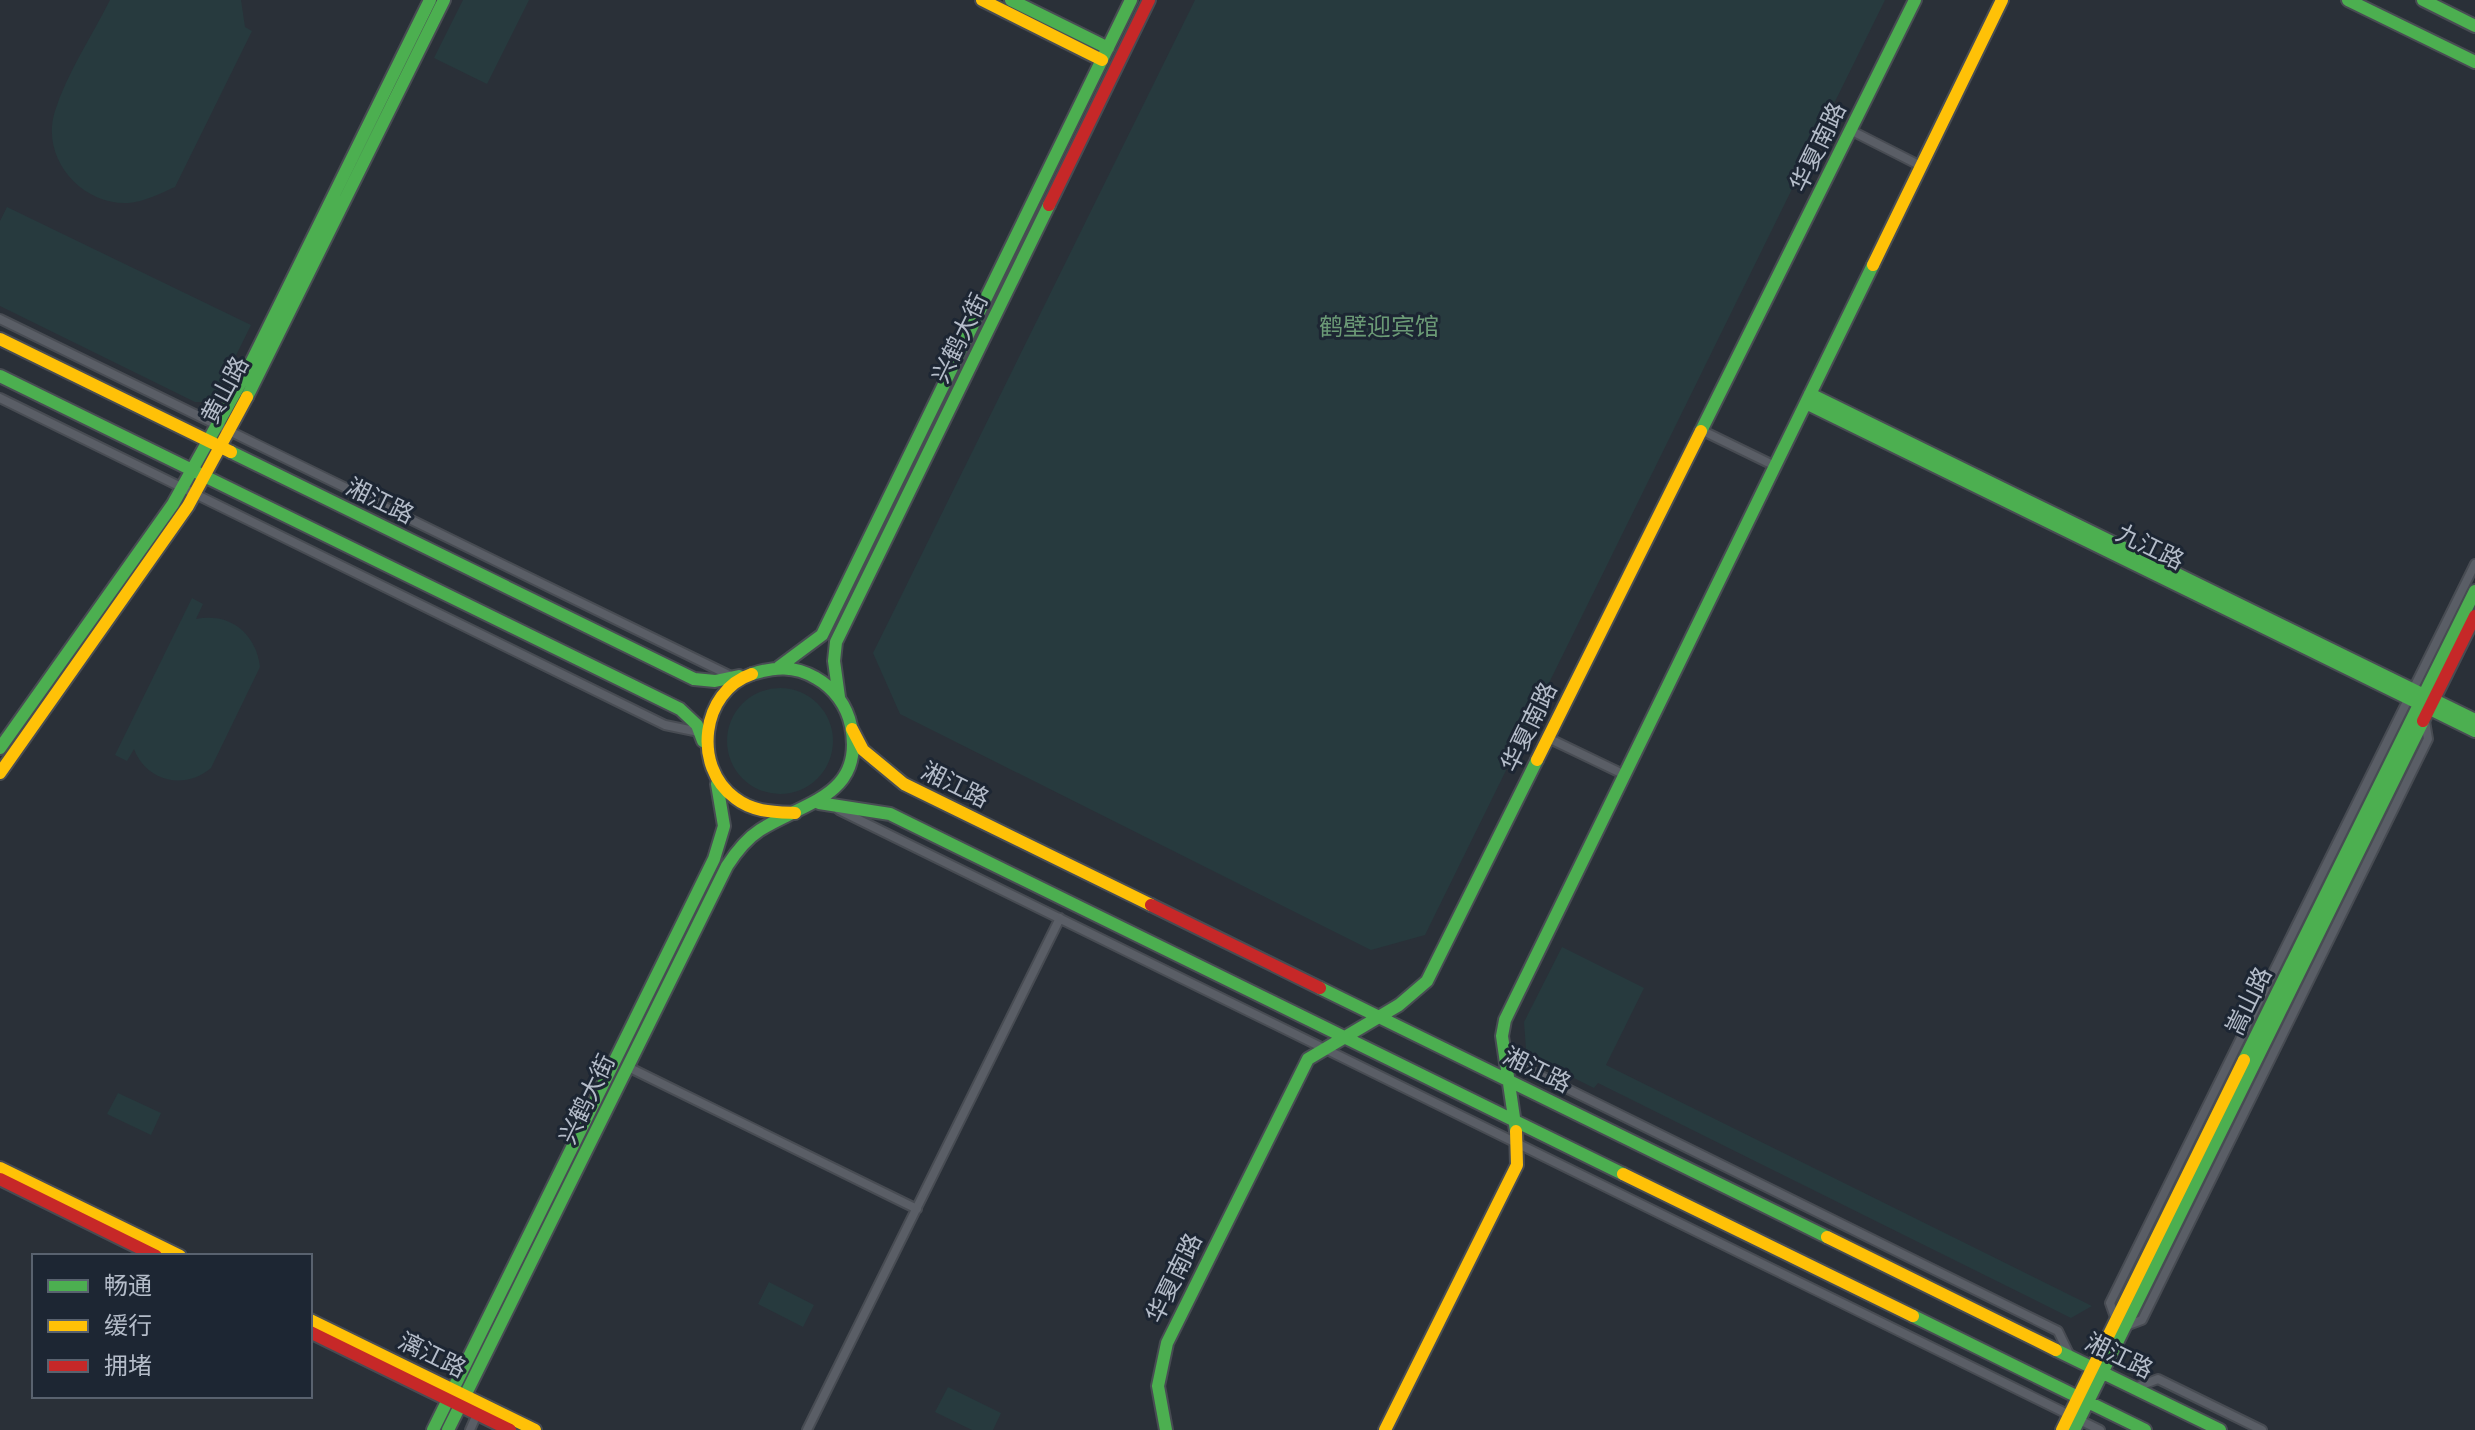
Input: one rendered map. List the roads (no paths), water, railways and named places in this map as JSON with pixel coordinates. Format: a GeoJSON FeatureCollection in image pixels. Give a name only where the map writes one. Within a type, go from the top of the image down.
{"type":"FeatureCollection","features":[{"type":"Feature","properties":{"kind":"main road","name":"黄山路"},"geometry":{"type":"LineString","coordinates":[[222,430],[430,0]]}},
{"type":"Feature","properties":{"kind":"main road","name":"黄山路"},"geometry":{"type":"LineString","coordinates":[[0,748],[183,486],[191,470],[214,444],[444,0]]}},
{"type":"Feature","properties":{"kind":"main road"},"geometry":{"type":"LineString","coordinates":[[982,0],[1105,54]]}},
{"type":"Feature","properties":{"kind":"main road"},"geometry":{"type":"LineString","coordinates":[[1011,0],[1105,54]]}},
{"type":"Feature","properties":{"kind":"main road","name":"兴鹤大街"},"geometry":{"type":"LineString","coordinates":[[778,667],[822,635],[1131,0]]}},
{"type":"Feature","properties":{"kind":"main road","name":"兴鹤大街"},"geometry":{"type":"LineString","coordinates":[[840,700],[835,680],[836,642],[1149,0]]}},
{"type":"Feature","properties":{"kind":"main road","name":"华夏南路"},"geometry":{"type":"LineString","coordinates":[[1166,1430],[1158,1398],[1158,1381],[1167,1343],[1308,1059],[1322,1047],[1408,999],[1427,981],[1915,0]]}},
{"type":"Feature","properties":{"kind":"main road"},"geometry":{"type":"LineString","coordinates":[[1385,1430],[1517,1165],[1518,1145],[1502,1036],[1505,1020],[2002,0]]}},
{"type":"Feature","properties":{"kind":"main road"},"geometry":{"type":"LineString","coordinates":[[2348,0],[2475,62]]}},
{"type":"Feature","properties":{"kind":"main road"},"geometry":{"type":"LineString","coordinates":[[2423,0],[2475,26]]}},
{"type":"Feature","properties":{"kind":"main road","name":"湘江路"},"geometry":{"type":"LineString","coordinates":[[0,339],[694,679],[740,676]]}},
{"type":"Feature","properties":{"kind":"main road"},"geometry":{"type":"LineString","coordinates":[[0,376],[680,709],[699,732],[717,780],[732,797],[751,809],[772,814],[795,813],[819,803],[833,792],[846,773],[852,752],[852,729],[840,700],[826,684],[808,673],[778,667],[740,676],[728,688],[714,706],[707,727],[706,749]]}},
{"type":"Feature","properties":{"kind":"main road","name":"九江路"},"geometry":{"type":"LineString","coordinates":[[1808,398],[2475,731]]}},
{"type":"Feature","properties":{"kind":"main road","name":"黄山路"},"geometry":{"type":"LineString","coordinates":[[0,773],[195,492],[204,476],[214,444]]}},
{"type":"Feature","properties":{"kind":"main road","name":"嵩山路"},"geometry":{"type":"LineString","coordinates":[[2062,1430],[2074,1422],[2475,591]]}},
{"type":"Feature","properties":{"kind":"main road","name":"嵩山路"},"geometry":{"type":"LineString","coordinates":[[2422,702],[2475,616]]}},
{"type":"Feature","properties":{"kind":"main road","name":"九江路"},"geometry":{"type":"LineString","coordinates":[[2422,702],[2475,720]]}},
{"type":"Feature","properties":{"kind":"main road","name":"湘江路"},"geometry":{"type":"LineString","coordinates":[[852,729],[863,750],[904,784],[2220,1430]]}},
{"type":"Feature","properties":{"kind":"main road","name":"兴鹤大街"},"geometry":{"type":"LineString","coordinates":[[433,1430],[714,859],[724,826],[717,780]]}},
{"type":"Feature","properties":{"kind":"main road"},"geometry":{"type":"LineString","coordinates":[[819,803],[890,814],[2145,1430]]}},
{"type":"Feature","properties":{"kind":"main road","name":"兴鹤大街"},"geometry":{"type":"LineString","coordinates":[[448,1430],[737,850],[765,826],[795,813]]}},
{"type":"Feature","properties":{"kind":"main road"},"geometry":{"type":"LineString","coordinates":[[0,1168],[176,1254]]}},
{"type":"Feature","properties":{"kind":"main road"},"geometry":{"type":"LineString","coordinates":[[0,1179],[152,1254]]}},
{"type":"Feature","properties":{"kind":"main road","name":"漓江路"},"geometry":{"type":"LineString","coordinates":[[312,1321],[463,1401],[535,1430]]}},
{"type":"Feature","properties":{"kind":"main road","name":"漓江路"},"geometry":{"type":"LineString","coordinates":[[312,1333],[450,1394]]}},
{"type":"Feature","properties":{"kind":"main road","name":"漓江路"},"geometry":{"type":"LineString","coordinates":[[463,1401],[477,1414],[510,1430]]}},
{"type":"Feature","properties":{"kind":"street"},"geometry":{"type":"LineString","coordinates":[[1850,130],[1921,166]]}},
{"type":"Feature","properties":{"kind":"street"},"geometry":{"type":"LineString","coordinates":[[0,319],[222,430],[740,676]]}},
{"type":"Feature","properties":{"kind":"street"},"geometry":{"type":"LineString","coordinates":[[0,398],[665,725],[699,732]]}},
{"type":"Feature","properties":{"kind":"street"},"geometry":{"type":"LineString","coordinates":[[1701,430],[1775,466]]}},
{"type":"Feature","properties":{"kind":"street"},"geometry":{"type":"LineString","coordinates":[[2121,1323],[2110,1303],[2422,702],[2475,564]]}},
{"type":"Feature","properties":{"kind":"street"},"geometry":{"type":"LineString","coordinates":[[1548,738],[1625,775]]}},
{"type":"Feature","properties":{"kind":"street"},"geometry":{"type":"LineString","coordinates":[[819,803],[861,819],[2074,1422],[2100,1430]]}},
{"type":"Feature","properties":{"kind":"street"},"geometry":{"type":"LineString","coordinates":[[807,1430],[1060,918]]}},
{"type":"Feature","properties":{"kind":"street"},"geometry":{"type":"LineString","coordinates":[[1505,1058],[2058,1331],[2071,1357]]}},
{"type":"Feature","properties":{"kind":"street"},"geometry":{"type":"LineString","coordinates":[[628,1067],[917,1209]]}},
{"type":"Feature","properties":{"kind":"street"},"geometry":{"type":"LineString","coordinates":[[2134,1388],[2158,1379],[2262,1430]]}},
{"type":"Feature","properties":{"kind":"street"},"geometry":{"type":"LineString","coordinates":[[470,1430],[477,1414]]}},
{"type":"Feature","properties":{"kind":"park label","name":"鹤壁迎宾馆"},"geometry":{"type":"Point","coordinates":[1379,327]}}]}
